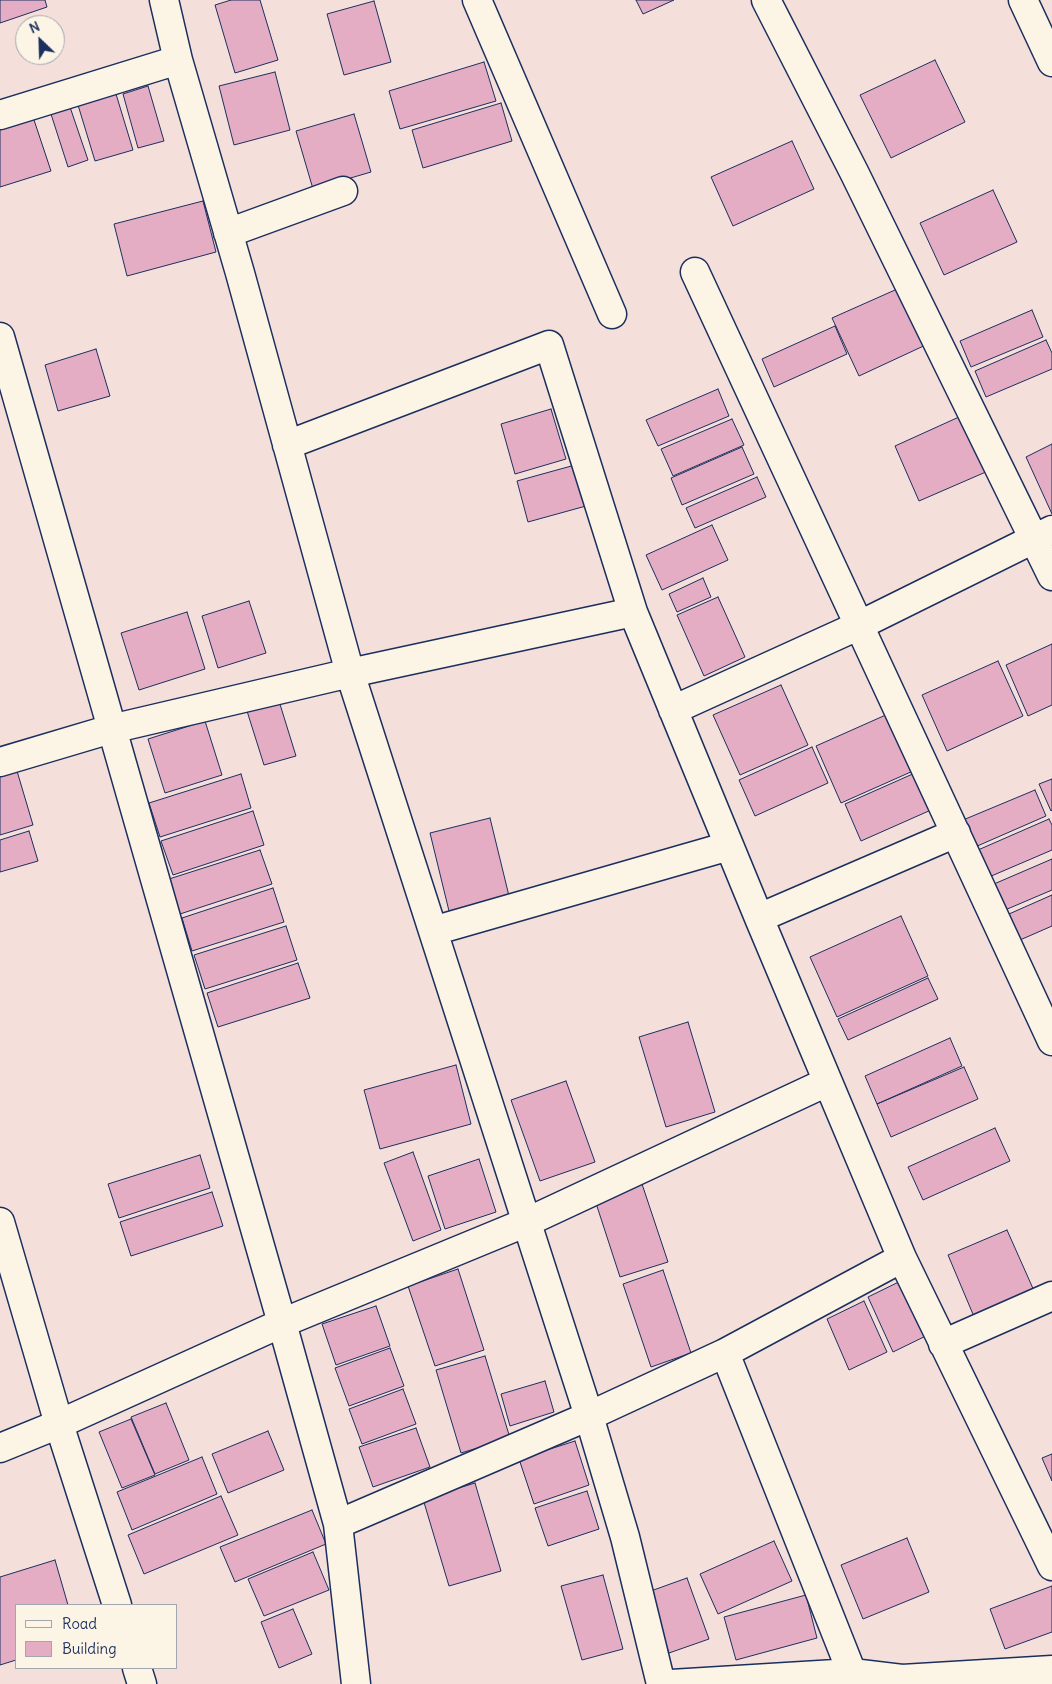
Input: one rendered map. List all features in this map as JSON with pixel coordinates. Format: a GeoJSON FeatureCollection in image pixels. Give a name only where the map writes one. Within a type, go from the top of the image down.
{"type":"FeatureCollection","features":[{"type":"Feature","properties":{"kind":"street"},"geometry":{"type":"LineString","coordinates":[[477,0],[612,314]]}},
{"type":"Feature","properties":{"kind":"street"},"geometry":{"type":"LineString","coordinates":[[766,0],[858,181],[1043,534],[1052,576]]}},
{"type":"Feature","properties":{"kind":"street"},"geometry":{"type":"LineString","coordinates":[[1027,1],[1052,62]]}},
{"type":"Feature","properties":{"kind":"street"},"geometry":{"type":"LineString","coordinates":[[171,3],[178,60],[350,673],[589,1416],[625,1537],[661,1684]]}},
{"type":"Feature","properties":{"kind":"street"},"geometry":{"type":"LineString","coordinates":[[0,115],[178,60]]}},
{"type":"Feature","properties":{"kind":"street"},"geometry":{"type":"LineString","coordinates":[[228,233],[343,191]]}},
{"type":"Feature","properties":{"kind":"street"},"geometry":{"type":"LineString","coordinates":[[695,272],[1052,1041]]}},
{"type":"Feature","properties":{"kind":"street"},"geometry":{"type":"LineString","coordinates":[[0,337],[338,1524],[356,1684]]}},
{"type":"Feature","properties":{"kind":"street"},"geometry":{"type":"LineString","coordinates":[[287,445],[549,345],[633,612],[673,710],[902,1258],[1052,1566]]}},
{"type":"Feature","properties":{"kind":"street"},"geometry":{"type":"LineString","coordinates":[[673,710],[860,625],[1043,534]]}},
{"type":"Feature","properties":{"kind":"street"},"geometry":{"type":"LineString","coordinates":[[0,762],[111,729],[350,673],[633,612]]}},
{"type":"Feature","properties":{"kind":"street"},"geometry":{"type":"LineString","coordinates":[[759,918],[956,833]]}},
{"type":"Feature","properties":{"kind":"street"},"geometry":{"type":"LineString","coordinates":[[433,931],[730,846]]}},
{"type":"Feature","properties":{"kind":"street"},"geometry":{"type":"LineString","coordinates":[[0,1448],[59,1424],[282,1323],[527,1222],[827,1082]]}},
{"type":"Feature","properties":{"kind":"street"},"geometry":{"type":"LineString","coordinates":[[0,1222],[59,1424],[117,1604]]}},
{"type":"Feature","properties":{"kind":"street"},"geometry":{"type":"LineString","coordinates":[[338,1524],[589,1416],[725,1352],[902,1258]]}},
{"type":"Feature","properties":{"kind":"street"},"geometry":{"type":"LineString","coordinates":[[943,1344],[1052,1296]]}},
{"type":"Feature","properties":{"kind":"street"},"geometry":{"type":"LineString","coordinates":[[725,1352],[852,1673]]}},
{"type":"Feature","properties":{"kind":"street"},"geometry":{"type":"LineString","coordinates":[[137,1669],[142,1684]]}},
{"type":"Feature","properties":{"kind":"street"},"geometry":{"type":"LineString","coordinates":[[671,1684],[852,1673],[902,1682],[1052,1670]]}},
{"type":"Feature","properties":{"kind":"building"},"geometry":{"type":"Polygon","coordinates":[[[0,0],[45,0],[47,7],[24,15],[15,15],[15,18],[0,23],[0,0]]]}},
{"type":"Feature","properties":{"kind":"building"},"geometry":{"type":"Polygon","coordinates":[[[231,0],[260,0],[278,60],[235,73],[215,5],[231,0]]]}},
{"type":"Feature","properties":{"kind":"building"},"geometry":{"type":"Polygon","coordinates":[[[636,0],[674,0],[643,14],[636,0]]]}},
{"type":"Feature","properties":{"kind":"building"},"geometry":{"type":"Polygon","coordinates":[[[374,1],[391,62],[344,75],[327,14],[374,1]]]}},
{"type":"Feature","properties":{"kind":"building"},"geometry":{"type":"Polygon","coordinates":[[[935,60],[965,122],[891,158],[860,95],[935,60]]]}},
{"type":"Feature","properties":{"kind":"building"},"geometry":{"type":"Polygon","coordinates":[[[484,62],[496,101],[400,129],[389,91],[484,62]]]}},
{"type":"Feature","properties":{"kind":"building"},"geometry":{"type":"Polygon","coordinates":[[[275,72],[290,130],[234,145],[219,86],[275,72]]]}},
{"type":"Feature","properties":{"kind":"building"},"geometry":{"type":"Polygon","coordinates":[[[148,86],[164,141],[138,148],[123,94],[148,86]]]}},
{"type":"Feature","properties":{"kind":"building"},"geometry":{"type":"Polygon","coordinates":[[[116,94],[133,150],[95,161],[78,105],[116,94]]]}},
{"type":"Feature","properties":{"kind":"building"},"geometry":{"type":"Polygon","coordinates":[[[501,103],[512,141],[423,168],[412,130],[501,103]]]}},
{"type":"Feature","properties":{"kind":"building"},"geometry":{"type":"Polygon","coordinates":[[[69,104],[88,160],[68,167],[50,111],[69,104]]]}},
{"type":"Feature","properties":{"kind":"building"},"geometry":{"type":"Polygon","coordinates":[[[354,114],[371,172],[313,189],[296,131],[354,114]]]}},
{"type":"Feature","properties":{"kind":"building"},"geometry":{"type":"Polygon","coordinates":[[[33,117],[51,171],[0,187],[0,128],[33,117]]]}},
{"type":"Feature","properties":{"kind":"building"},"geometry":{"type":"Polygon","coordinates":[[[792,141],[814,189],[733,226],[711,177],[792,141]]]}},
{"type":"Feature","properties":{"kind":"building"},"geometry":{"type":"Polygon","coordinates":[[[993,190],[1017,242],[944,275],[920,223],[993,190]]]}},
{"type":"Feature","properties":{"kind":"building"},"geometry":{"type":"Polygon","coordinates":[[[203,201],[216,252],[127,276],[114,224],[203,201]]]}},
{"type":"Feature","properties":{"kind":"building"},"geometry":{"type":"Polygon","coordinates":[[[904,286],[930,343],[859,376],[832,318],[904,286]]]}},
{"type":"Feature","properties":{"kind":"building"},"geometry":{"type":"Polygon","coordinates":[[[1032,310],[1043,337],[971,367],[960,341],[1032,310]]]}},
{"type":"Feature","properties":{"kind":"building"},"geometry":{"type":"Polygon","coordinates":[[[835,326],[847,354],[774,387],[762,359],[835,326]]]}},
{"type":"Feature","properties":{"kind":"building"},"geometry":{"type":"Polygon","coordinates":[[[1046,340],[1052,353],[1052,369],[986,397],[975,371],[1046,340]]]}},
{"type":"Feature","properties":{"kind":"building"},"geometry":{"type":"Polygon","coordinates":[[[96,349],[110,396],[58,411],[45,365],[96,349]]]}},
{"type":"Feature","properties":{"kind":"building"},"geometry":{"type":"Polygon","coordinates":[[[718,389],[729,416],[658,446],[646,420],[718,389]]]}},
{"type":"Feature","properties":{"kind":"building"},"geometry":{"type":"Polygon","coordinates":[[[551,409],[566,459],[515,474],[501,424],[551,409]]]}},
{"type":"Feature","properties":{"kind":"building"},"geometry":{"type":"Polygon","coordinates":[[[970,412],[995,468],[919,501],[895,446],[970,412]]]}},
{"type":"Feature","properties":{"kind":"building"},"geometry":{"type":"Polygon","coordinates":[[[732,419],[744,445],[673,476],[661,449],[732,419]]]}},
{"type":"Feature","properties":{"kind":"building"},"geometry":{"type":"Polygon","coordinates":[[[1052,444],[1052,514],[1026,457],[1052,444]]]}},
{"type":"Feature","properties":{"kind":"building"},"geometry":{"type":"Polygon","coordinates":[[[742,447],[754,474],[682,505],[671,478],[742,447]]]}},
{"type":"Feature","properties":{"kind":"building"},"geometry":{"type":"Polygon","coordinates":[[[575,465],[586,506],[528,522],[517,481],[575,465]]]}},
{"type":"Feature","properties":{"kind":"building"},"geometry":{"type":"Polygon","coordinates":[[[757,477],[766,497],[695,528],[686,508],[757,477]]]}},
{"type":"Feature","properties":{"kind":"building"},"geometry":{"type":"Polygon","coordinates":[[[712,525],[728,560],[662,590],[646,555],[712,525]]]}},
{"type":"Feature","properties":{"kind":"building"},"geometry":{"type":"Polygon","coordinates":[[[703,578],[711,597],[677,612],[669,594],[703,578]]]}},
{"type":"Feature","properties":{"kind":"building"},"geometry":{"type":"Polygon","coordinates":[[[718,597],[745,657],[704,676],[677,615],[718,597]]]}},
{"type":"Feature","properties":{"kind":"building"},"geometry":{"type":"Polygon","coordinates":[[[249,601],[266,653],[218,668],[202,616],[249,601]]]}},
{"type":"Feature","properties":{"kind":"building"},"geometry":{"type":"Polygon","coordinates":[[[187,612],[205,669],[139,690],[121,633],[187,612]]]}},
{"type":"Feature","properties":{"kind":"building"},"geometry":{"type":"Polygon","coordinates":[[[1052,644],[1052,705],[1028,716],[1006,665],[1052,644]]]}},
{"type":"Feature","properties":{"kind":"building"},"geometry":{"type":"Polygon","coordinates":[[[998,661],[1023,716],[947,751],[922,695],[998,661]]]}},
{"type":"Feature","properties":{"kind":"building"},"geometry":{"type":"Polygon","coordinates":[[[781,685],[808,745],[740,775],[713,715],[781,685]]]}},
{"type":"Feature","properties":{"kind":"building"},"geometry":{"type":"Polygon","coordinates":[[[279,701],[296,756],[264,765],[247,711],[279,701]]]}},
{"type":"Feature","properties":{"kind":"building"},"geometry":{"type":"Polygon","coordinates":[[[897,710],[922,767],[841,803],[816,746],[897,710]]]}},
{"type":"Feature","properties":{"kind":"building"},"geometry":{"type":"Polygon","coordinates":[[[205,721],[222,775],[165,793],[148,739],[205,721]]]}},
{"type":"Feature","properties":{"kind":"building"},"geometry":{"type":"Polygon","coordinates":[[[812,747],[828,783],[755,816],[739,780],[812,747]]]}},
{"type":"Feature","properties":{"kind":"building"},"geometry":{"type":"Polygon","coordinates":[[[924,769],[940,806],[861,841],[845,804],[924,769]]]}},
{"type":"Feature","properties":{"kind":"building"},"geometry":{"type":"Polygon","coordinates":[[[17,771],[33,825],[0,835],[0,776],[17,771]]]}},
{"type":"Feature","properties":{"kind":"building"},"geometry":{"type":"Polygon","coordinates":[[[241,774],[251,808],[160,837],[149,803],[241,774]]]}},
{"type":"Feature","properties":{"kind":"building"},"geometry":{"type":"Polygon","coordinates":[[[1052,779],[1052,810],[1051,811],[1039,784],[1052,779]]]}},
{"type":"Feature","properties":{"kind":"building"},"geometry":{"type":"Polygon","coordinates":[[[1035,790],[1046,816],[975,847],[963,820],[1035,790]]]}},
{"type":"Feature","properties":{"kind":"building"},"geometry":{"type":"Polygon","coordinates":[[[253,811],[264,845],[173,875],[161,841],[253,811]]]}},
{"type":"Feature","properties":{"kind":"building"},"geometry":{"type":"Polygon","coordinates":[[[490,818],[509,896],[449,911],[430,833],[490,818]]]}},
{"type":"Feature","properties":{"kind":"building"},"geometry":{"type":"Polygon","coordinates":[[[1049,819],[1052,825],[1052,850],[989,877],[978,850],[1049,819]]]}},
{"type":"Feature","properties":{"kind":"building"},"geometry":{"type":"Polygon","coordinates":[[[29,831],[38,861],[0,872],[0,840],[29,831]]]}},
{"type":"Feature","properties":{"kind":"building"},"geometry":{"type":"Polygon","coordinates":[[[260,850],[272,884],[180,914],[169,879],[260,850]]]}},
{"type":"Feature","properties":{"kind":"building"},"geometry":{"type":"Polygon","coordinates":[[[1052,859],[1052,890],[1005,910],[994,884],[1052,859]]]}},
{"type":"Feature","properties":{"kind":"building"},"geometry":{"type":"Polygon","coordinates":[[[273,888],[284,922],[192,951],[182,918],[273,888]]]}},
{"type":"Feature","properties":{"kind":"building"},"geometry":{"type":"Polygon","coordinates":[[[1052,895],[1052,926],[1020,940],[1009,914],[1052,895]]]}},
{"type":"Feature","properties":{"kind":"building"},"geometry":{"type":"Polygon","coordinates":[[[901,916],[928,976],[837,1017],[810,957],[901,916]]]}},
{"type":"Feature","properties":{"kind":"building"},"geometry":{"type":"Polygon","coordinates":[[[286,926],[297,960],[205,989],[194,955],[286,926]]]}},
{"type":"Feature","properties":{"kind":"building"},"geometry":{"type":"Polygon","coordinates":[[[298,963],[310,998],[218,1027],[207,993],[298,963]]]}},
{"type":"Feature","properties":{"kind":"building"},"geometry":{"type":"Polygon","coordinates":[[[928,978],[938,999],[848,1040],[838,1019],[928,978]]]}},
{"type":"Feature","properties":{"kind":"building"},"geometry":{"type":"Polygon","coordinates":[[[688,1022],[715,1112],[666,1127],[639,1037],[688,1022]]]}},
{"type":"Feature","properties":{"kind":"building"},"geometry":{"type":"Polygon","coordinates":[[[950,1038],[962,1066],[877,1104],[865,1076],[950,1038]]]}},
{"type":"Feature","properties":{"kind":"building"},"geometry":{"type":"Polygon","coordinates":[[[456,1065],[471,1124],[380,1149],[364,1090],[456,1065]]]}},
{"type":"Feature","properties":{"kind":"building"},"geometry":{"type":"Polygon","coordinates":[[[964,1067],[978,1099],[891,1137],[877,1104],[964,1067]]]}},
{"type":"Feature","properties":{"kind":"building"},"geometry":{"type":"Polygon","coordinates":[[[566,1081],[595,1162],[540,1181],[511,1100],[566,1081]]]}},
{"type":"Feature","properties":{"kind":"building"},"geometry":{"type":"Polygon","coordinates":[[[995,1128],[1010,1161],[923,1200],[908,1167],[995,1128]]]}},
{"type":"Feature","properties":{"kind":"building"},"geometry":{"type":"Polygon","coordinates":[[[413,1152],[441,1230],[413,1241],[384,1163],[413,1152]]]}},
{"type":"Feature","properties":{"kind":"building"},"geometry":{"type":"Polygon","coordinates":[[[200,1155],[210,1188],[119,1218],[108,1184],[200,1155]]]}},
{"type":"Feature","properties":{"kind":"building"},"geometry":{"type":"Polygon","coordinates":[[[479,1159],[496,1212],[445,1229],[428,1176],[479,1159]]]}},
{"type":"Feature","properties":{"kind":"building"},"geometry":{"type":"Polygon","coordinates":[[[640,1178],[668,1262],[620,1277],[593,1194],[640,1178]]]}},
{"type":"Feature","properties":{"kind":"building"},"geometry":{"type":"Polygon","coordinates":[[[212,1192],[223,1226],[131,1256],[120,1222],[212,1192]]]}},
{"type":"Feature","properties":{"kind":"building"},"geometry":{"type":"Polygon","coordinates":[[[1007,1230],[1035,1293],[975,1319],[948,1255],[1007,1230]]]}},
{"type":"Feature","properties":{"kind":"building"},"geometry":{"type":"Polygon","coordinates":[[[458,1269],[484,1350],[435,1366],[408,1286],[458,1269]]]}},
{"type":"Feature","properties":{"kind":"building"},"geometry":{"type":"Polygon","coordinates":[[[663,1270],[691,1353],[651,1367],[623,1284],[663,1270]]]}},
{"type":"Feature","properties":{"kind":"building"},"geometry":{"type":"Polygon","coordinates":[[[909,1277],[934,1332],[893,1352],[868,1297],[909,1277]]]}},
{"type":"Feature","properties":{"kind":"building"},"geometry":{"type":"Polygon","coordinates":[[[864,1301],[887,1352],[849,1370],[827,1319],[864,1301]]]}},
{"type":"Feature","properties":{"kind":"building"},"geometry":{"type":"Polygon","coordinates":[[[376,1306],[390,1346],[336,1365],[322,1324],[376,1306]]]}},
{"type":"Feature","properties":{"kind":"building"},"geometry":{"type":"Polygon","coordinates":[[[390,1348],[404,1386],[349,1406],[335,1368],[390,1348]]]}},
{"type":"Feature","properties":{"kind":"building"},"geometry":{"type":"Polygon","coordinates":[[[485,1356],[510,1438],[461,1453],[436,1370],[485,1356]]]}},
{"type":"Feature","properties":{"kind":"building"},"geometry":{"type":"Polygon","coordinates":[[[545,1381],[554,1412],[510,1426],[501,1394],[545,1381]]]}},
{"type":"Feature","properties":{"kind":"building"},"geometry":{"type":"Polygon","coordinates":[[[403,1389],[416,1424],[362,1444],[349,1409],[403,1389]]]}},
{"type":"Feature","properties":{"kind":"building"},"geometry":{"type":"Polygon","coordinates":[[[166,1403],[189,1460],[155,1474],[131,1417],[166,1403]]]}},
{"type":"Feature","properties":{"kind":"building"},"geometry":{"type":"Polygon","coordinates":[[[131,1419],[155,1475],[122,1488],[99,1432],[131,1419]]]}},
{"type":"Feature","properties":{"kind":"building"},"geometry":{"type":"Polygon","coordinates":[[[416,1428],[430,1467],[373,1487],[359,1447],[416,1428]]]}},
{"type":"Feature","properties":{"kind":"building"},"geometry":{"type":"Polygon","coordinates":[[[268,1431],[284,1470],[228,1493],[212,1454],[268,1431]]]}},
{"type":"Feature","properties":{"kind":"building"},"geometry":{"type":"Polygon","coordinates":[[[575,1441],[589,1485],[534,1504],[519,1459],[575,1441]]]}},
{"type":"Feature","properties":{"kind":"building"},"geometry":{"type":"Polygon","coordinates":[[[1052,1454],[1052,1481],[1042,1458],[1052,1454]]]}},
{"type":"Feature","properties":{"kind":"building"},"geometry":{"type":"Polygon","coordinates":[[[202,1457],[217,1494],[132,1530],[117,1492],[202,1457]]]}},
{"type":"Feature","properties":{"kind":"building"},"geometry":{"type":"Polygon","coordinates":[[[475,1483],[501,1571],[449,1586],[423,1499],[475,1483]]]}},
{"type":"Feature","properties":{"kind":"building"},"geometry":{"type":"Polygon","coordinates":[[[587,1491],[599,1529],[548,1546],[535,1508],[587,1491]]]}},
{"type":"Feature","properties":{"kind":"building"},"geometry":{"type":"Polygon","coordinates":[[[221,1496],[238,1535],[144,1574],[128,1535],[221,1496]]]}},
{"type":"Feature","properties":{"kind":"building"},"geometry":{"type":"Polygon","coordinates":[[[312,1510],[326,1544],[235,1582],[220,1547],[312,1510]]]}},
{"type":"Feature","properties":{"kind":"building"},"geometry":{"type":"Polygon","coordinates":[[[907,1538],[929,1592],[863,1619],[841,1565],[907,1538]]]}},
{"type":"Feature","properties":{"kind":"building"},"geometry":{"type":"Polygon","coordinates":[[[774,1541],[792,1581],[718,1614],[700,1574],[774,1541]]]}},
{"type":"Feature","properties":{"kind":"building"},"geometry":{"type":"Polygon","coordinates":[[[313,1552],[329,1590],[264,1616],[248,1579],[313,1552]]]}},
{"type":"Feature","properties":{"kind":"building"},"geometry":{"type":"Polygon","coordinates":[[[55,1560],[68,1604],[15,1604],[15,1660],[0,1665],[0,1577],[55,1560]]]}},
{"type":"Feature","properties":{"kind":"building"},"geometry":{"type":"Polygon","coordinates":[[[603,1575],[623,1649],[582,1660],[561,1586],[603,1575]]]}},
{"type":"Feature","properties":{"kind":"building"},"geometry":{"type":"Polygon","coordinates":[[[687,1578],[709,1639],[669,1653],[648,1592],[687,1578]]]}},
{"type":"Feature","properties":{"kind":"building"},"geometry":{"type":"Polygon","coordinates":[[[1052,1586],[1052,1632],[1005,1649],[990,1609],[1052,1586]]]}},
{"type":"Feature","properties":{"kind":"building"},"geometry":{"type":"Polygon","coordinates":[[[806,1595],[817,1638],[736,1660],[724,1617],[806,1595]]]}},
{"type":"Feature","properties":{"kind":"building"},"geometry":{"type":"Polygon","coordinates":[[[293,1609],[312,1654],[279,1668],[261,1622],[293,1609]]]}}]}
